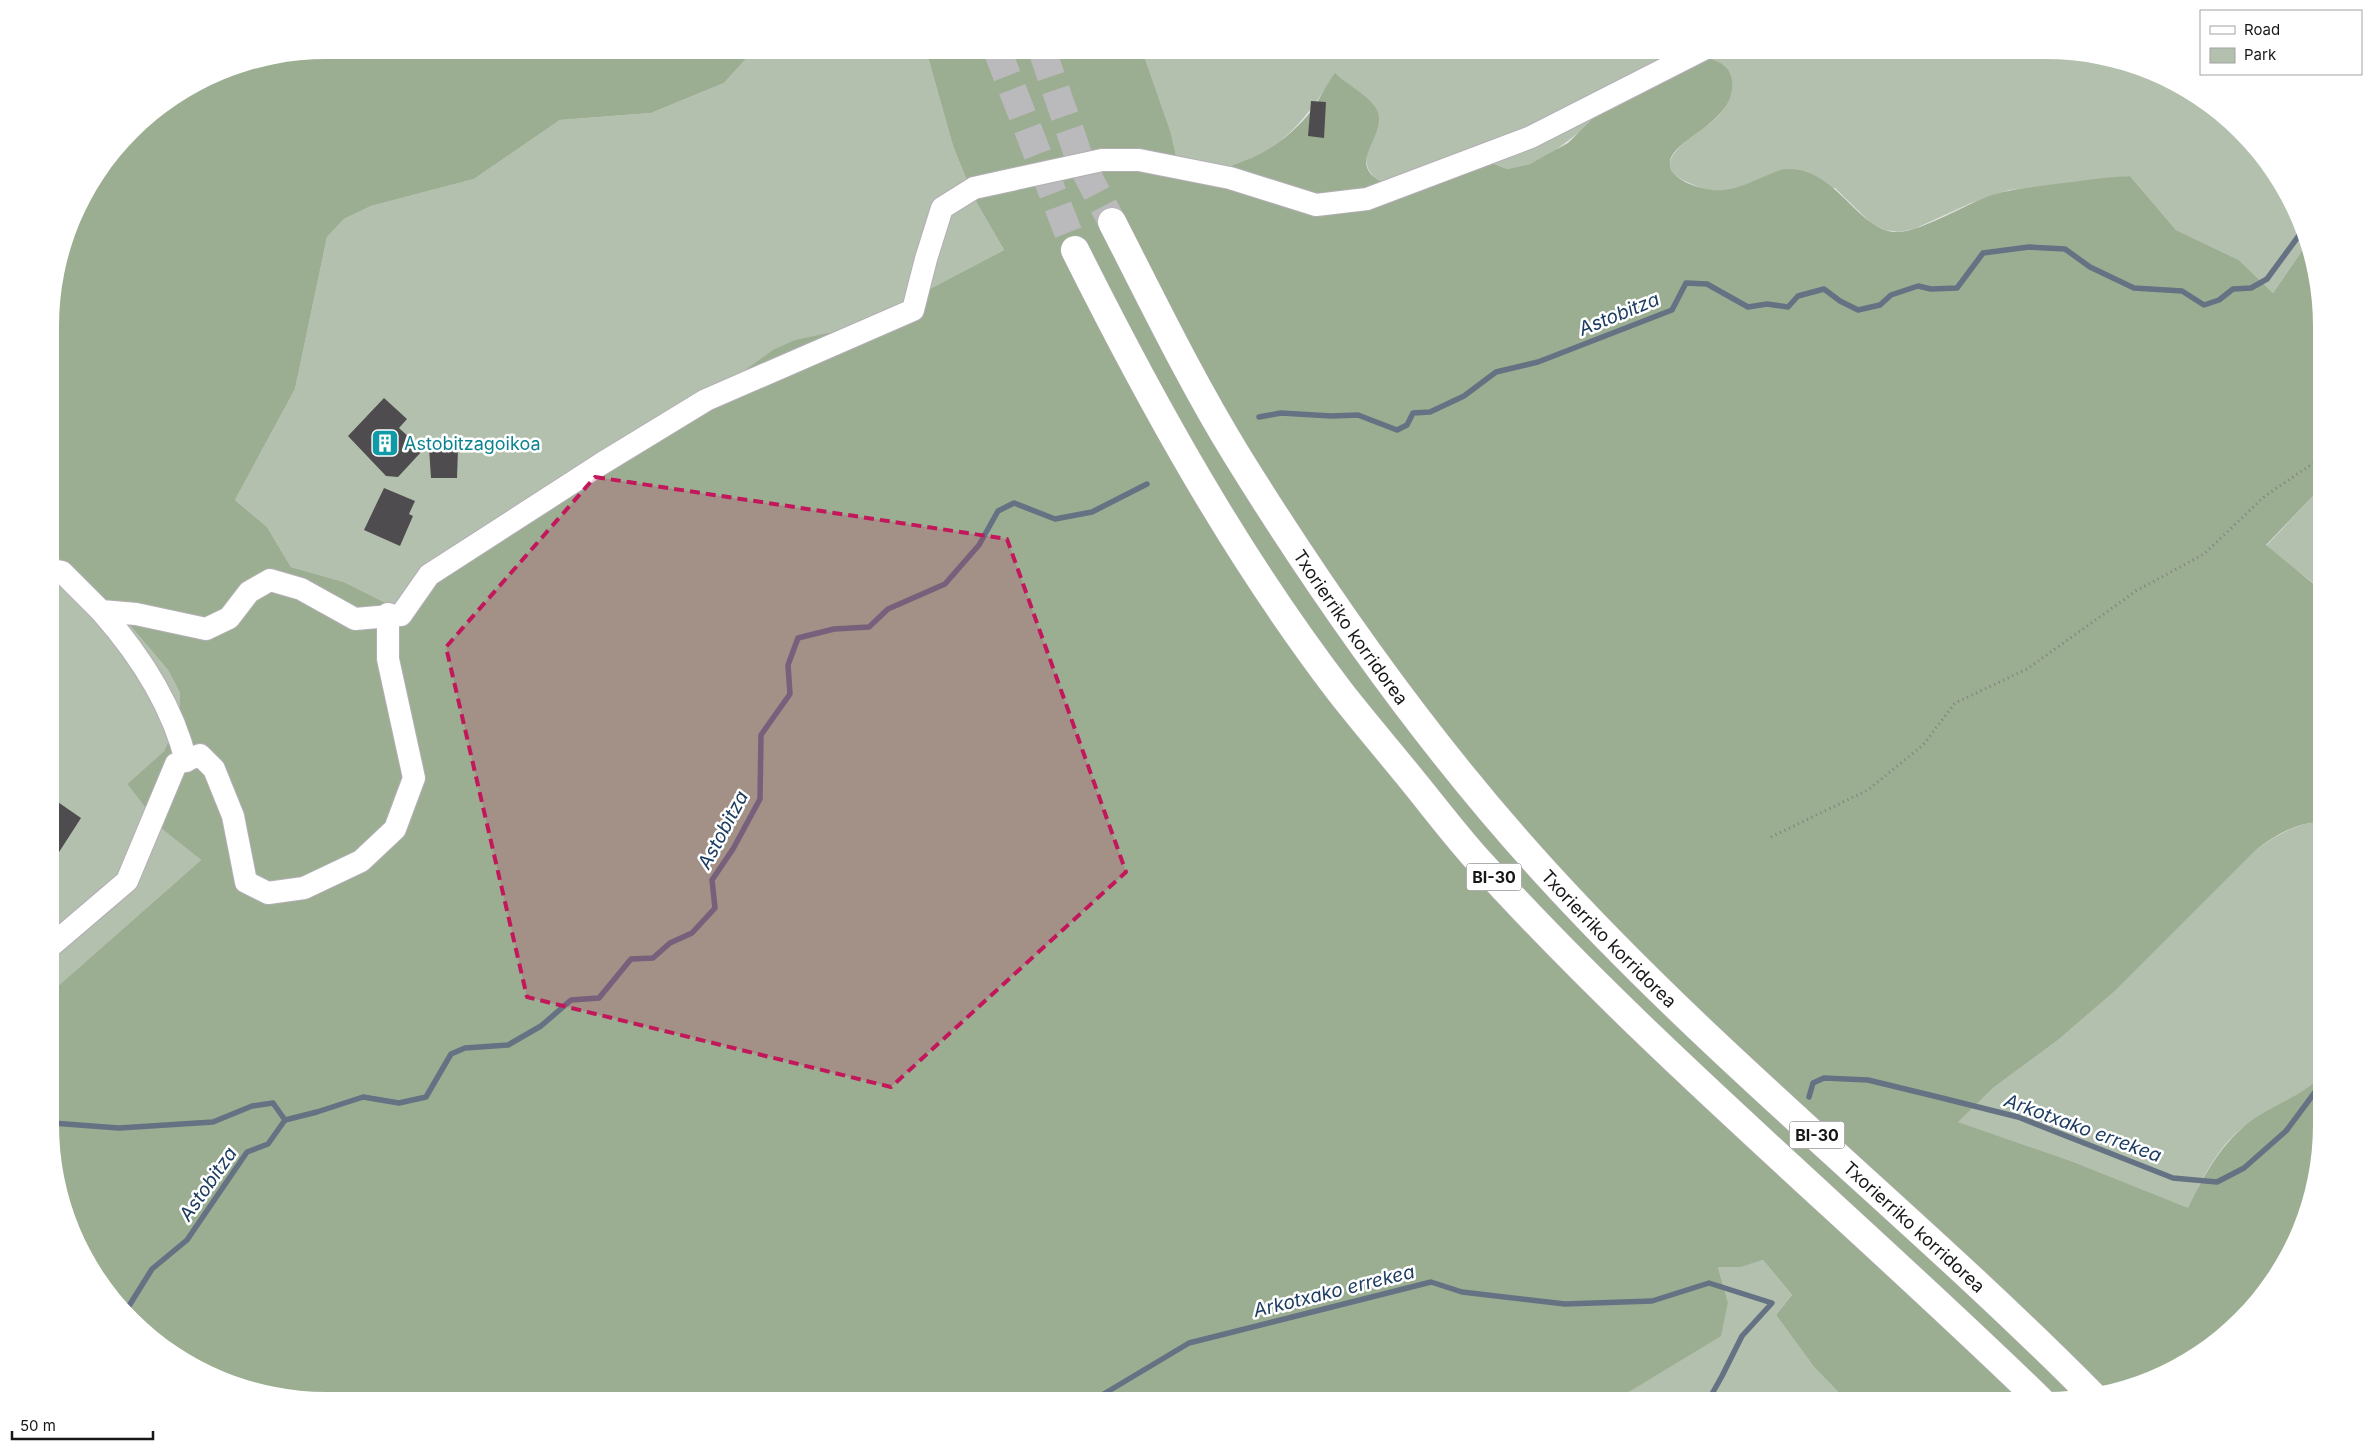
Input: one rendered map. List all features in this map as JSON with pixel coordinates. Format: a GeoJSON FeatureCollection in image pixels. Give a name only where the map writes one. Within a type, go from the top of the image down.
{"type":"FeatureCollection","features":[{"type":"Feature","properties":{"kind":"highway","name":"Txorierriko korridorea"},"geometry":{"type":"LineString","coordinates":[[1112,222],[1196,383],[1236,453],[1356,634],[1475,791],[1545,872],[1632,962],[1737,1062],[1962,1269],[2086,1389]]}},
{"type":"Feature","properties":{"kind":"highway","name":"BI-30"},"geometry":{"type":"LineString","coordinates":[[1075,250],[1167,426],[1241,549],[1340,692],[1472,854],[1603,991],[1663,1050],[1934,1299],[2032,1392]]}},
{"type":"Feature","properties":{"kind":"street"},"geometry":{"type":"LineString","coordinates":[[100,611],[136,614],[206,629],[229,618],[249,592],[270,580],[301,589],[356,619],[388,614],[401,615],[429,575],[601,464],[706,400],[913,310],[942,208],[974,188],[1102,160],[1139,160],[1230,178],[1316,205],[1367,199],[1531,137],[1684,59]]}},
{"type":"Feature","properties":{"kind":"street"},"geometry":{"type":"LineString","coordinates":[[59,571],[62,572],[123,637],[154,682],[181,740],[186,761]]}},
{"type":"Feature","properties":{"kind":"street"},"geometry":{"type":"LineString","coordinates":[[59,939],[127,881],[176,764],[200,756],[214,768],[232,816],[246,882],[268,893],[304,888],[361,861],[395,829],[414,778],[388,659],[388,614]]}},
{"type":"Feature","properties":{"kind":"path"},"geometry":{"type":"LineString","coordinates":[[1771,837],[1868,790],[1923,744],[1955,703],[2027,669],[2136,591],[2204,554],[2265,496],[2313,463]]}},
{"type":"Feature","properties":{"kind":"highlighted area"},"geometry":{"type":"Polygon","coordinates":[[[595,477],[1007,539],[1126,872],[891,1087],[527,997],[446,647],[595,477]]]}},
{"type":"Feature","properties":{"kind":"green space"},"geometry":{"type":"Polygon","coordinates":[[[308,59],[746,59],[724,83],[651,113],[560,120],[474,179],[371,206],[344,219],[327,237],[295,389],[235,500],[267,527],[291,567],[344,582],[392,606],[425,581],[547,513],[773,350],[795,340],[857,327],[1004,250],[974,198],[953,146],[929,59],[1145,59],[1171,133],[1181,178],[1235,164],[1266,150],[1280,141],[1308,115],[1335,73],[1364,95],[1377,110],[1379,120],[1366,159],[1367,168],[1374,176],[1387,184],[1489,162],[1507,169],[1530,164],[1568,143],[1615,97],[1698,59],[1717,61],[1731,75],[1731,96],[1724,109],[1714,120],[1679,147],[1672,156],[1670,165],[1670,168],[1679,178],[1698,187],[1726,190],[1781,170],[1788,169],[1805,172],[1821,179],[1835,189],[1872,223],[1885,230],[1900,232],[1921,227],[1982,199],[2000,193],[2023,188],[2130,176],[2176,230],[2239,260],[2273,293],[2302,250],[2308,273],[2313,308],[2313,496],[2266,545],[2313,583],[2313,823],[2287,830],[2257,849],[2115,991],[2058,1040],[1993,1088],[1958,1122],[2071,1161],[2188,1208],[2217,1156],[2236,1133],[2260,1115],[2313,1083],[2313,1143],[2304,1195],[2286,1244],[2268,1274],[2235,1314],[2209,1337],[2180,1357],[2149,1372],[2099,1387],[2064,1392],[1838,1392],[1814,1367],[1776,1315],[1792,1295],[1763,1260],[1741,1267],[1718,1267],[1728,1302],[1721,1336],[1629,1392],[308,1392],[256,1383],[223,1372],[192,1357],[163,1337],[137,1314],[114,1288],[94,1259],[79,1228],[64,1178],[59,1143],[59,985],[201,860],[162,829],[127,784],[164,751],[180,714],[180,693],[168,670],[127,622],[59,567],[59,308],[64,273],[73,240],[86,207],[104,177],[125,150],[150,125],[177,104],[207,86],[240,73],[273,64],[308,59]]]}},
{"type":"Feature","properties":{"kind":"green space"},"geometry":{"type":"Polygon","coordinates":[[[746,59],[929,59],[953,146],[974,198],[1004,250],[857,327],[547,513],[425,581],[392,606],[344,582],[291,567],[267,527],[235,500],[295,389],[327,237],[344,219],[371,206],[474,179],[560,120],[651,113],[724,83],[746,59]]]}},
{"type":"Feature","properties":{"kind":"green space"},"geometry":{"type":"Polygon","coordinates":[[[1145,59],[2064,59],[2116,68],[2149,79],[2180,94],[2209,114],[2235,137],[2268,177],[2286,207],[2302,250],[2273,293],[2239,260],[2176,230],[2130,176],[2009,190],[1971,203],[1914,229],[1899,232],[1885,230],[1872,224],[1835,188],[1764,186],[1740,187],[1728,191],[1707,190],[1687,182],[1674,173],[1670,165],[1673,156],[1680,146],[1720,114],[1729,99],[1732,82],[1581,131],[1549,155],[1530,164],[1507,169],[1489,162],[1387,184],[1370,173],[1367,166],[1368,151],[1377,124],[1335,74],[1303,119],[1288,134],[1272,147],[1234,164],[1181,178],[1171,133],[1145,59]]]}},
{"type":"Feature","properties":{"kind":"green space"},"geometry":{"type":"Polygon","coordinates":[[[2313,496],[2313,583],[2266,546],[2313,496]]]}},
{"type":"Feature","properties":{"kind":"green space"},"geometry":{"type":"Polygon","coordinates":[[[59,567],[127,622],[168,670],[180,693],[180,714],[164,751],[127,784],[162,829],[201,860],[59,985],[59,567]]]}},
{"type":"Feature","properties":{"kind":"green space"},"geometry":{"type":"Polygon","coordinates":[[[2313,822],[2313,1083],[2288,1101],[2251,1122],[2230,1139],[2206,1172],[2188,1209],[2071,1161],[1957,1122],[1993,1088],[2058,1040],[2115,991],[2257,849],[2284,832],[2313,822]]]}},
{"type":"Feature","properties":{"kind":"green space"},"geometry":{"type":"Polygon","coordinates":[[[1763,1260],[1792,1295],[1776,1315],[1814,1367],[1838,1392],[1628,1392],[1665,1369],[1728,1302],[1718,1267],[1740,1267],[1763,1260]]]}},
{"type":"Feature","properties":{"kind":"building"},"geometry":{"type":"Polygon","coordinates":[[[1311,101],[1326,102],[1324,138],[1308,136],[1311,101]]]}},
{"type":"Feature","properties":{"kind":"building","name":"Astobitzagoikoa"},"geometry":{"type":"Polygon","coordinates":[[[384,398],[407,419],[399,428],[423,450],[398,477],[386,476],[348,436],[384,398]]]}},
{"type":"Feature","properties":{"kind":"building"},"geometry":{"type":"Polygon","coordinates":[[[429,448],[458,449],[457,478],[431,478],[429,448]]]}},
{"type":"Feature","properties":{"kind":"building"},"geometry":{"type":"Polygon","coordinates":[[[384,488],[415,501],[409,514],[413,516],[400,546],[364,530],[384,488]]]}},
{"type":"Feature","properties":{"kind":"building"},"geometry":{"type":"Polygon","coordinates":[[[59,803],[81,818],[59,852],[59,803]]]}},
{"type":"Feature","properties":{"kind":"waterway","name":"Astobitza"},"geometry":{"type":"LineString","coordinates":[[1259,417],[1281,413],[1331,416],[1358,415],[1397,430],[1407,425],[1413,413],[1430,412],[1464,396],[1496,372],[1538,362],[1672,310],[1686,283],[1707,284],[1748,307],[1767,304],[1788,307],[1798,296],[1824,289],[1840,301],[1858,310],[1880,305],[1891,295],[1918,286],[1931,289],[1957,288],[1983,253],[2029,247],[2065,249],[2090,267],[2134,288],[2182,291],[2204,305],[2219,300],[2233,289],[2251,288],[2267,279],[2298,237]]}},
{"type":"Feature","properties":{"kind":"waterway","name":"Astobitza"},"geometry":{"type":"LineString","coordinates":[[129,1306],[152,1269],[187,1240],[247,1152],[268,1144],[285,1120],[363,1097],[399,1103],[426,1097],[451,1054],[465,1048],[508,1045],[541,1026],[571,1000],[599,998],[631,959],[653,958],[670,943],[692,933],[715,908],[712,880],[733,849],[760,799],[761,735],[790,694],[788,665],[798,638],[834,629],[869,627],[888,609],[945,584],[979,545],[998,511],[1014,503],[1055,519],[1092,512],[1147,484]]}},
{"type":"Feature","properties":{"kind":"waterway","name":"Arkotxako errekea"},"geometry":{"type":"LineString","coordinates":[[1809,1097],[1813,1083],[1824,1078],[1868,1080],[2018,1117],[2173,1178],[2217,1182],[2244,1168],[2286,1131],[2313,1095]]}},
{"type":"Feature","properties":{"kind":"waterway"},"geometry":{"type":"LineString","coordinates":[[59,1124],[119,1128],[213,1122],[252,1106],[273,1103],[285,1120]]}},
{"type":"Feature","properties":{"kind":"waterway","name":"Arkotxako errekea"},"geometry":{"type":"LineString","coordinates":[[1107,1392],[1189,1343],[1431,1282],[1462,1292],[1565,1304],[1652,1301],[1709,1283],[1772,1303],[1742,1336],[1713,1392]]}},
{"type":"Feature","properties":{"kind":"tunnel"},"geometry":{"type":"LineString","coordinates":[[1001,59],[1075,250]]}},
{"type":"Feature","properties":{"kind":"tunnel"},"geometry":{"type":"LineString","coordinates":[[1045,59],[1081,163],[1112,222]]}},
{"type":"Feature","properties":{"kind":"place","name":"Astobitzagoikoa"},"geometry":{"type":"Point","coordinates":[385,443]}}]}
